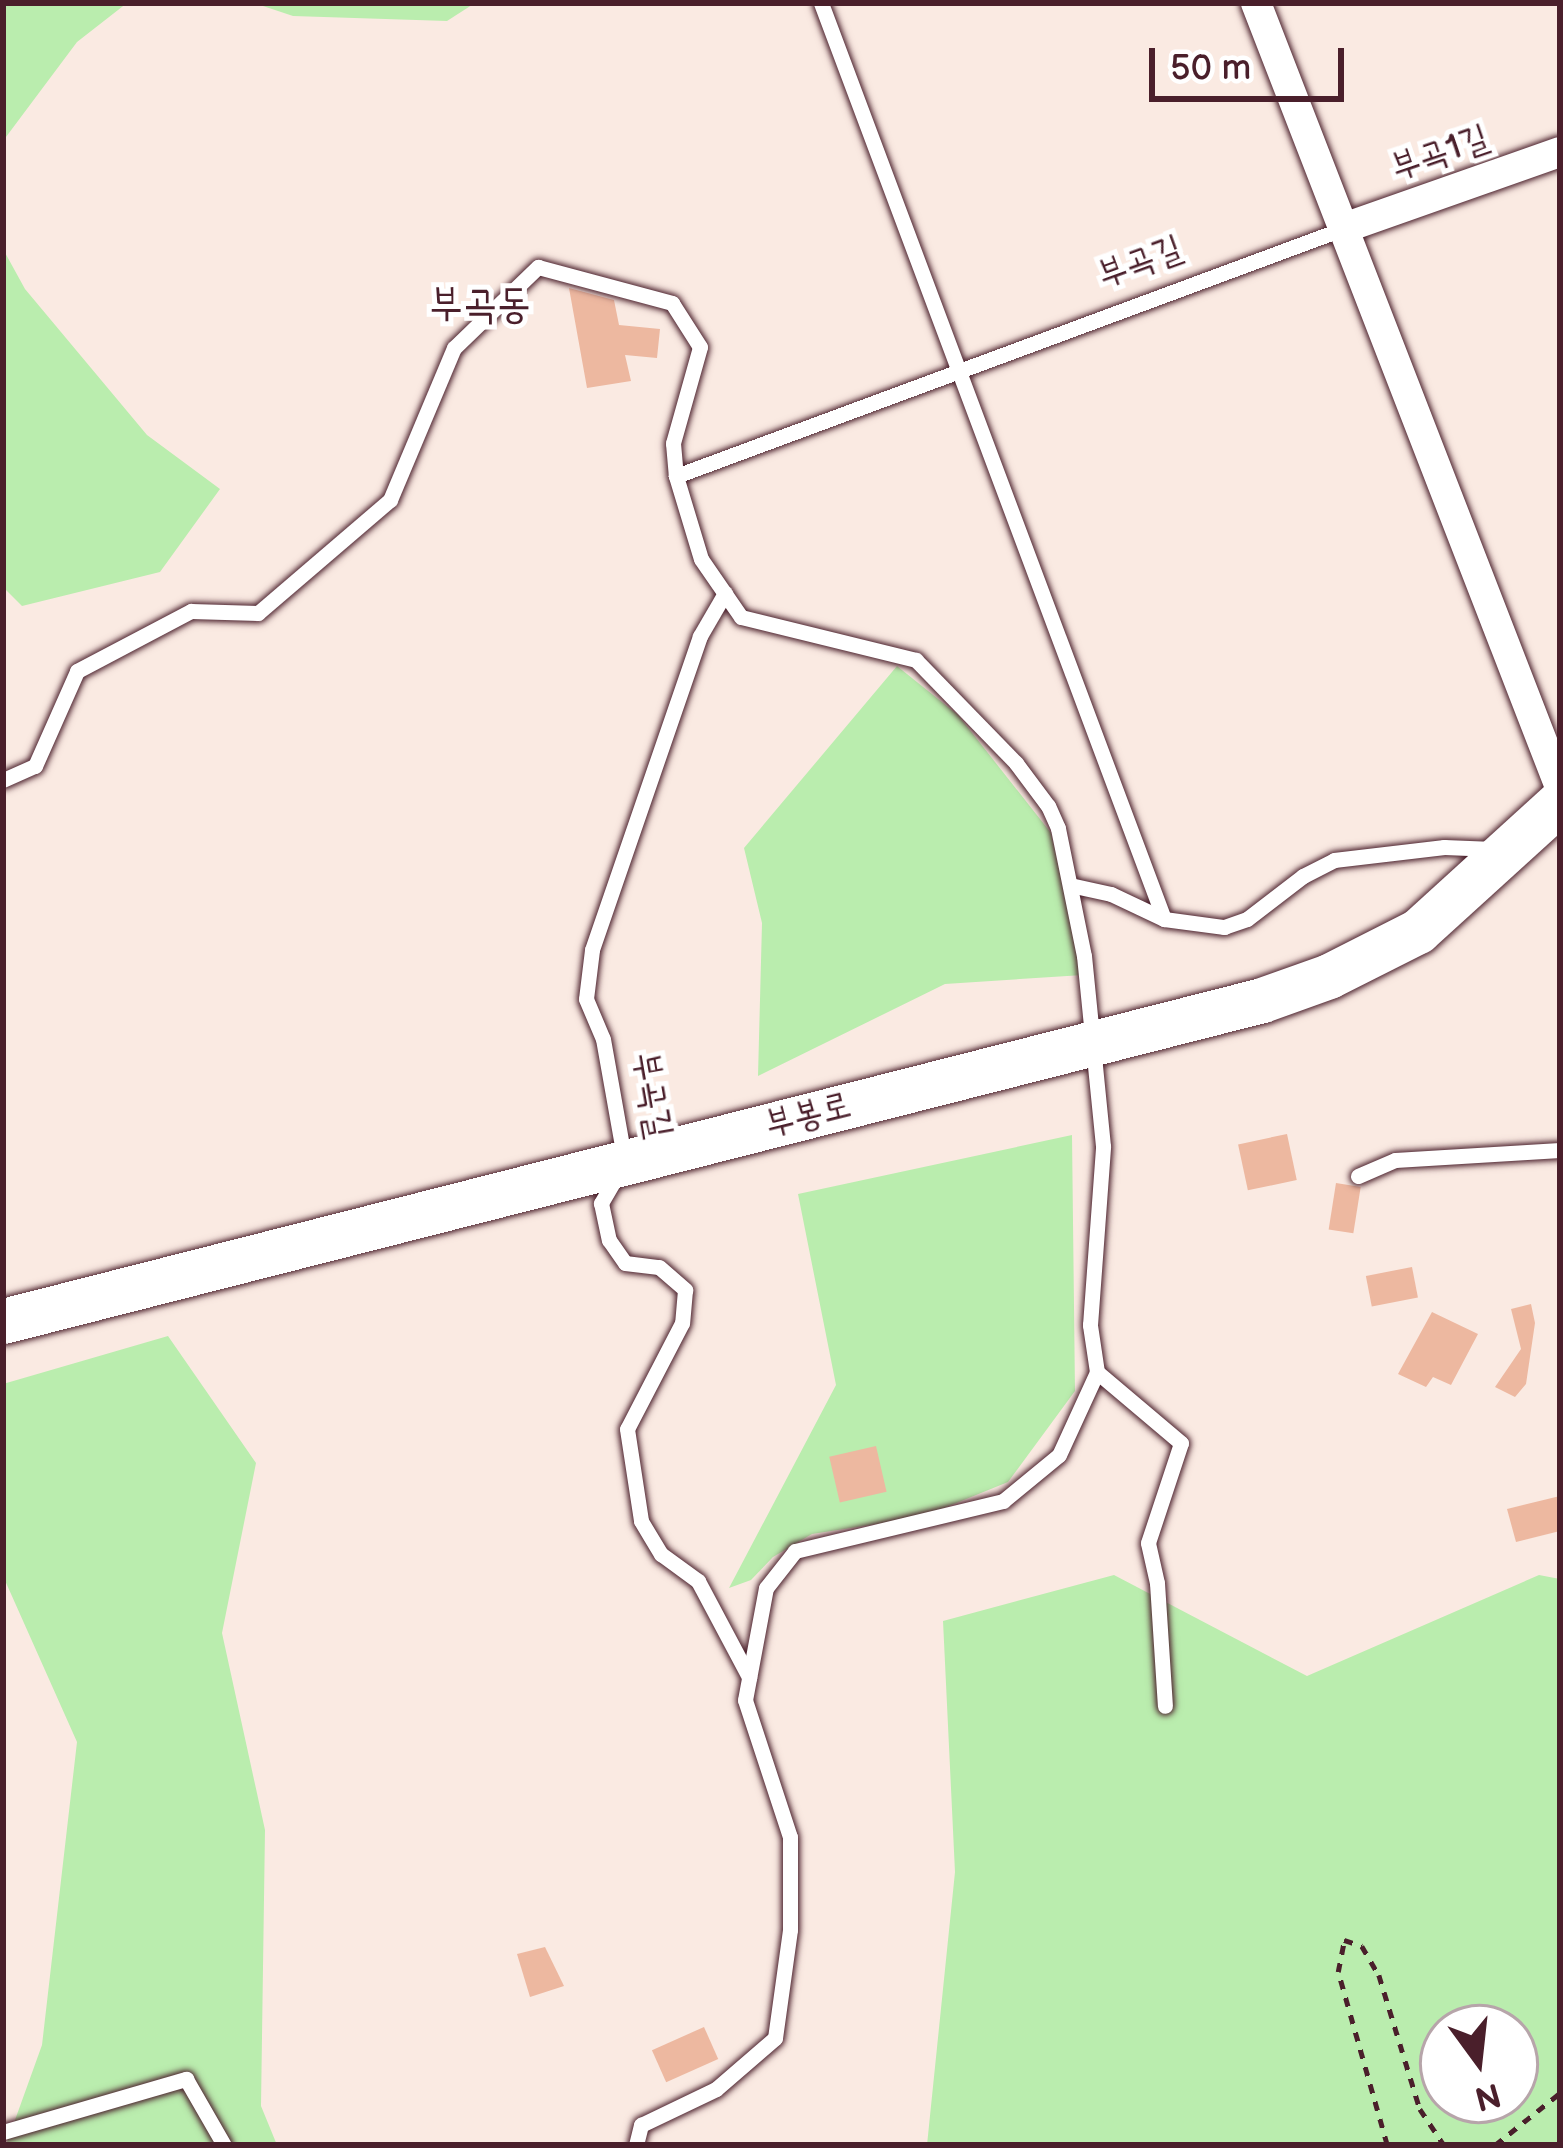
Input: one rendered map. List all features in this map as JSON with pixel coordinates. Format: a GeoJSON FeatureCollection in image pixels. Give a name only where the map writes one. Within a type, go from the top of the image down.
{"type":"FeatureCollection","features":[{"type":"Feature","properties":{"kind":"street"},"geometry":{"type":"LineString","coordinates":[[1256,3],[1560,787]]}},
{"type":"Feature","properties":{"kind":"street","name":"부곡1길"},"geometry":{"type":"LineString","coordinates":[[1346,227],[1560,152]]}},
{"type":"Feature","properties":{"kind":"street","name":"부봉로"},"geometry":{"type":"LineString","coordinates":[[3,1321],[1262,1000],[1329,976],[1418,931],[1560,802]]}},
{"type":"Feature","properties":{"kind":"lane"},"geometry":{"type":"LineString","coordinates":[[821,3],[1164,919]]}},
{"type":"Feature","properties":{"kind":"lane","name":"부곡길"},"geometry":{"type":"LineString","coordinates":[[676,476],[1346,227]]}},
{"type":"Feature","properties":{"kind":"lane"},"geometry":{"type":"LineString","coordinates":[[3,780],[35,766],[77,671],[190,611],[257,613],[390,500],[454,348],[538,267],[672,303],[700,347],[673,443],[676,476],[701,559],[741,616],[916,660],[1016,763],[1048,806],[1070,885],[1096,1041],[1103,1146],[1090,1324],[1097,1372],[1181,1443],[1148,1543],[1156,1583],[1165,1706]]}},
{"type":"Feature","properties":{"kind":"lane","name":"부곡길"},"geometry":{"type":"LineString","coordinates":[[725,593],[700,636],[592,950],[586,999],[603,1039],[625,1162],[601,1203],[609,1240],[625,1263],[659,1267],[685,1291],[682,1323],[627,1430],[641,1521],[661,1554],[698,1581],[749,1677]]}},
{"type":"Feature","properties":{"kind":"lane"},"geometry":{"type":"LineString","coordinates":[[1070,885],[1111,894],[1164,919],[1212,928],[1234,924],[1303,876],[1351,856],[1444,847],[1512,850]]}},
{"type":"Feature","properties":{"kind":"lane"},"geometry":{"type":"LineString","coordinates":[[1358,1176],[1395,1160],[1560,1150]]}},
{"type":"Feature","properties":{"kind":"lane","name":"부곡길"},"geometry":{"type":"LineString","coordinates":[[636,2145],[640,2125],[716,2089],[775,2038],[790,1930],[790,1837],[745,1700],[766,1588],[795,1550],[1003,1501],[1059,1455],[1097,1372]]}},
{"type":"Feature","properties":{"kind":"lane"},"geometry":{"type":"LineString","coordinates":[[3,2132],[186,2079],[224,2145]]}},
{"type":"Feature","properties":{"kind":"path"},"geometry":{"type":"LineString","coordinates":[[1388,2145],[1339,1972],[1344,1940],[1362,1946],[1379,1976],[1420,2109],[1444,2145]]}},
{"type":"Feature","properties":{"kind":"path"},"geometry":{"type":"LineString","coordinates":[[1495,2145],[1560,2093]]}},
{"type":"Feature","properties":{"kind":"green space"},"geometry":{"type":"Polygon","coordinates":[[[3,3],[127,3],[77,42],[3,141],[3,3]]]}},
{"type":"Feature","properties":{"kind":"green space"},"geometry":{"type":"Polygon","coordinates":[[[254,3],[475,3],[447,21],[293,16],[254,3]]]}},
{"type":"Feature","properties":{"kind":"green space"},"geometry":{"type":"Polygon","coordinates":[[[3,249],[25,289],[147,435],[220,489],[160,572],[22,606],[3,587],[3,249]]]}},
{"type":"Feature","properties":{"kind":"green space"},"geometry":{"type":"Polygon","coordinates":[[[897,666],[958,715],[1051,833],[1083,975],[945,984],[758,1076],[762,923],[744,848],[897,666]]]}},
{"type":"Feature","properties":{"kind":"green space"},"geometry":{"type":"Polygon","coordinates":[[[1072,1135],[1075,1391],[1008,1482],[922,1517],[812,1534],[773,1557],[751,1580],[729,1588],[836,1385],[798,1194],[1072,1135]]]}},
{"type":"Feature","properties":{"kind":"green space"},"geometry":{"type":"Polygon","coordinates":[[[168,1336],[256,1463],[222,1633],[265,1830],[261,2106],[277,2145],[6,2145],[42,2045],[77,1742],[3,1576],[3,1384],[168,1336]]]}},
{"type":"Feature","properties":{"kind":"green space"},"geometry":{"type":"Polygon","coordinates":[[[1114,1575],[1307,1676],[1539,1575],[1560,1579],[1560,2145],[927,2145],[955,1872],[943,1621],[1114,1575]]]}},
{"type":"Feature","properties":{"kind":"building"},"geometry":{"type":"Polygon","coordinates":[[[569,288],[614,300],[619,325],[660,329],[657,358],[625,355],[631,381],[587,388],[569,288]]]}},
{"type":"Feature","properties":{"kind":"building"},"geometry":{"type":"Polygon","coordinates":[[[1287,1134],[1297,1180],[1248,1190],[1238,1144],[1287,1134]]]}},
{"type":"Feature","properties":{"kind":"building"},"geometry":{"type":"Polygon","coordinates":[[[1336,1183],[1361,1187],[1353,1233],[1329,1229],[1336,1183]]]}},
{"type":"Feature","properties":{"kind":"building"},"geometry":{"type":"Polygon","coordinates":[[[1412,1267],[1418,1297],[1372,1306],[1366,1276],[1412,1267]]]}},
{"type":"Feature","properties":{"kind":"building"},"geometry":{"type":"Polygon","coordinates":[[[1531,1304],[1535,1323],[1526,1384],[1515,1397],[1495,1387],[1521,1349],[1511,1309],[1531,1304]]]}},
{"type":"Feature","properties":{"kind":"building"},"geometry":{"type":"Polygon","coordinates":[[[1432,1312],[1478,1334],[1451,1385],[1433,1377],[1426,1387],[1398,1374],[1432,1312]]]}},
{"type":"Feature","properties":{"kind":"building"},"geometry":{"type":"Polygon","coordinates":[[[876,1446],[887,1492],[840,1503],[829,1457],[876,1446]]]}},
{"type":"Feature","properties":{"kind":"building"},"geometry":{"type":"Polygon","coordinates":[[[1560,1496],[1560,1531],[1516,1542],[1507,1509],[1560,1496]]]}},
{"type":"Feature","properties":{"kind":"building"},"geometry":{"type":"Polygon","coordinates":[[[545,1947],[564,1986],[530,1997],[517,1954],[545,1947]]]}},
{"type":"Feature","properties":{"kind":"building"},"geometry":{"type":"Polygon","coordinates":[[[704,2027],[718,2059],[666,2082],[652,2050],[704,2027]]]}},
{"type":"Feature","properties":{"kind":"district","name":"부곡동"},"geometry":{"type":"Point","coordinates":[480,305]}}]}
